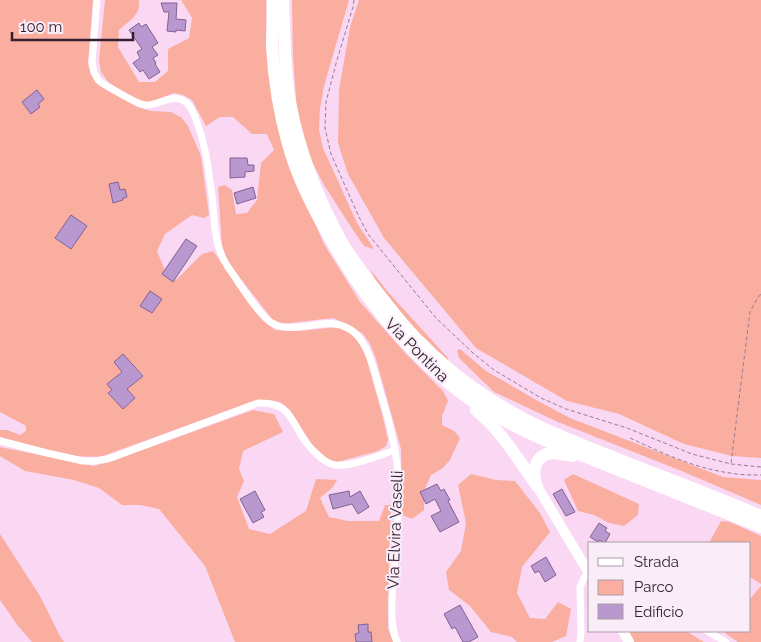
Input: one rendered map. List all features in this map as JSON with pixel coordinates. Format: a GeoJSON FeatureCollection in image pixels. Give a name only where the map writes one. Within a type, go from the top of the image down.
{"type":"FeatureCollection","features":[{"type":"Feature","properties":{"kind":"highway","name":"Via Pontina"},"geometry":{"type":"LineString","coordinates":[[273,0],[272,47],[279,107],[288,144],[303,187],[354,280],[412,350],[464,394],[492,413],[523,430],[761,527]]}},
{"type":"Feature","properties":{"kind":"highway","name":"Via Pontina"},"geometry":{"type":"LineString","coordinates":[[283,0],[287,80],[298,139],[307,168],[339,238],[362,272],[420,343],[469,385],[497,404],[526,420],[572,441],[761,516]]}},
{"type":"Feature","properties":{"kind":"highway"},"geometry":{"type":"LineString","coordinates":[[436,372],[458,396],[482,415],[496,430],[537,486]]}},
{"type":"Feature","properties":{"kind":"highway"},"geometry":{"type":"LineString","coordinates":[[537,486],[534,469],[538,461],[546,455],[551,453],[561,454],[594,460]]}},
{"type":"Feature","properties":{"kind":"street","name":"Via Elvira Vaselli"},"geometry":{"type":"LineString","coordinates":[[97,0],[92,56],[96,76],[102,83],[142,104],[153,104],[177,98],[188,104],[204,143],[218,250],[254,303],[266,318],[274,324],[285,327],[328,323],[338,324],[350,328],[365,344],[392,434],[398,475],[399,499],[392,594],[393,628],[398,642]]}},
{"type":"Feature","properties":{"kind":"street"},"geometry":{"type":"LineString","coordinates":[[0,441],[73,459],[93,461],[108,458],[258,403],[269,402],[286,411],[309,447],[329,463],[337,465],[348,464],[395,450]]}},
{"type":"Feature","properties":{"kind":"street"},"geometry":{"type":"LineString","coordinates":[[537,486],[588,571]]}},
{"type":"Feature","properties":{"kind":"street"},"geometry":{"type":"LineString","coordinates":[[580,642],[581,618],[579,595],[583,579],[588,575]]}},
{"type":"Feature","properties":{"kind":"street"},"geometry":{"type":"LineString","coordinates":[[709,632],[726,642]]}},
{"type":"Feature","properties":{"kind":"path"},"geometry":{"type":"LineString","coordinates":[[354,0],[326,102],[325,128],[331,154],[358,217],[368,234],[436,318],[473,354],[494,370],[541,398],[566,409],[627,428],[692,454],[731,464],[761,467]]}},
{"type":"Feature","properties":{"kind":"path"},"geometry":{"type":"LineString","coordinates":[[731,464],[750,312],[761,294]]}},
{"type":"Feature","properties":{"kind":"path"},"geometry":{"type":"LineString","coordinates":[[630,438],[673,458],[702,467],[730,473],[761,475]]}},
{"type":"Feature","properties":{"kind":"green space"},"geometry":{"type":"Polygon","coordinates":[[[0,0],[93,0],[88,64],[91,75],[101,86],[137,107],[151,111],[171,112],[182,118],[188,126],[201,156],[209,215],[204,218],[192,215],[165,234],[157,251],[166,273],[176,280],[202,254],[213,251],[262,319],[275,330],[299,331],[338,327],[357,338],[364,349],[388,440],[386,446],[378,451],[337,462],[327,459],[315,449],[290,410],[280,402],[269,400],[251,402],[100,457],[70,456],[0,437],[0,430],[7,430],[20,435],[26,431],[26,426],[0,412],[0,0]],[[71,216],[55,238],[70,249],[86,226],[71,216]],[[131,363],[108,384],[112,389],[108,393],[123,409],[135,398],[125,387],[143,375],[131,363]]]}},
{"type":"Feature","properties":{"kind":"green space"},"geometry":{"type":"Polygon","coordinates":[[[105,0],[139,0],[136,14],[119,30],[118,47],[139,82],[155,82],[168,71],[168,49],[189,38],[192,18],[181,0],[266,0],[267,55],[303,197],[324,244],[360,302],[406,354],[443,391],[448,401],[442,416],[442,425],[454,431],[460,438],[450,460],[443,468],[431,475],[424,491],[424,510],[412,519],[402,515],[401,449],[376,359],[370,344],[363,334],[333,318],[281,324],[272,319],[227,261],[222,245],[218,187],[225,185],[232,190],[236,214],[247,213],[257,200],[261,163],[274,150],[267,134],[252,134],[233,117],[220,117],[206,126],[192,100],[183,95],[174,93],[151,102],[143,103],[109,83],[101,72],[99,60],[105,0]]]}},
{"type":"Feature","properties":{"kind":"green space"},"geometry":{"type":"Polygon","coordinates":[[[292,0],[349,0],[324,86],[319,130],[323,148],[357,223],[374,249],[364,246],[324,185],[308,154],[297,112],[292,0]]]}},
{"type":"Feature","properties":{"kind":"green space"},"geometry":{"type":"Polygon","coordinates":[[[359,0],[761,0],[761,458],[732,456],[684,444],[619,414],[567,401],[476,348],[384,238],[348,174],[338,143],[339,90],[350,27],[359,0]]]}},
{"type":"Feature","properties":{"kind":"green space"},"geometry":{"type":"Polygon","coordinates":[[[370,269],[388,292],[448,358],[448,362],[415,331],[375,279],[370,269]]]}},
{"type":"Feature","properties":{"kind":"green space"},"geometry":{"type":"Polygon","coordinates":[[[460,349],[486,371],[570,418],[723,477],[761,480],[761,505],[558,422],[494,392],[459,358],[457,351],[460,349]]]}},
{"type":"Feature","properties":{"kind":"green space"},"geometry":{"type":"Polygon","coordinates":[[[253,410],[274,414],[283,432],[243,451],[239,469],[244,481],[237,497],[249,529],[270,534],[306,511],[316,479],[337,480],[333,487],[320,498],[329,517],[348,521],[379,521],[385,505],[391,505],[388,629],[393,642],[372,642],[371,632],[368,632],[368,624],[359,625],[359,633],[355,634],[356,642],[235,642],[205,566],[159,509],[140,505],[122,505],[99,488],[74,480],[25,471],[0,456],[0,447],[94,466],[253,410]]]}},
{"type":"Feature","properties":{"kind":"green space"},"geometry":{"type":"Polygon","coordinates":[[[471,474],[496,480],[515,481],[540,513],[550,532],[522,567],[517,593],[530,618],[545,619],[558,602],[571,609],[566,636],[552,642],[517,642],[512,637],[491,632],[470,606],[449,590],[446,572],[461,551],[466,523],[458,485],[471,474]]]}},
{"type":"Feature","properties":{"kind":"green space"},"geometry":{"type":"Polygon","coordinates":[[[573,474],[639,504],[638,515],[624,526],[609,523],[594,515],[578,511],[564,480],[573,474]]]}},
{"type":"Feature","properties":{"kind":"green space"},"geometry":{"type":"Polygon","coordinates":[[[721,521],[730,522],[761,536],[761,584],[751,578],[751,542],[710,542],[721,521]]]}},
{"type":"Feature","properties":{"kind":"green space"},"geometry":{"type":"Polygon","coordinates":[[[0,534],[40,596],[64,642],[32,642],[0,600],[0,534]]]}},
{"type":"Feature","properties":{"kind":"green space"},"geometry":{"type":"Polygon","coordinates":[[[761,586],[761,642],[738,642],[725,633],[751,632],[751,598],[761,586]]]}},
{"type":"Feature","properties":{"kind":"green space"},"geometry":{"type":"Polygon","coordinates":[[[629,632],[688,632],[704,642],[634,642],[629,632]]]}},
{"type":"Feature","properties":{"kind":"building"},"geometry":{"type":"Polygon","coordinates":[[[161,3],[177,3],[176,19],[186,20],[185,31],[167,31],[169,12],[164,12],[161,3]]]}},
{"type":"Feature","properties":{"kind":"building"},"geometry":{"type":"Polygon","coordinates":[[[139,23],[141,27],[146,24],[158,43],[152,47],[158,55],[153,58],[160,72],[149,79],[143,70],[140,72],[133,63],[140,58],[137,52],[142,49],[129,30],[139,23]]]}},
{"type":"Feature","properties":{"kind":"building"},"geometry":{"type":"Polygon","coordinates":[[[37,90],[44,99],[38,104],[40,107],[31,114],[22,102],[37,90]]]}},
{"type":"Feature","properties":{"kind":"building"},"geometry":{"type":"Polygon","coordinates":[[[230,158],[247,158],[248,165],[254,165],[254,171],[245,172],[245,177],[230,178],[230,158]]]}},
{"type":"Feature","properties":{"kind":"building"},"geometry":{"type":"Polygon","coordinates":[[[118,182],[120,190],[125,189],[127,197],[113,203],[109,184],[118,182]]]}},
{"type":"Feature","properties":{"kind":"building"},"geometry":{"type":"Polygon","coordinates":[[[253,187],[256,198],[237,204],[234,193],[253,187]]]}},
{"type":"Feature","properties":{"kind":"building"},"geometry":{"type":"Polygon","coordinates":[[[71,215],[87,226],[71,249],[55,238],[71,215]]]}},
{"type":"Feature","properties":{"kind":"building"},"geometry":{"type":"Polygon","coordinates":[[[186,239],[197,246],[173,282],[162,274],[186,239]]]}},
{"type":"Feature","properties":{"kind":"building"},"geometry":{"type":"Polygon","coordinates":[[[150,291],[162,299],[152,313],[140,306],[150,291]]]}},
{"type":"Feature","properties":{"kind":"building"},"geometry":{"type":"Polygon","coordinates":[[[123,354],[143,376],[127,389],[135,398],[123,409],[108,393],[112,390],[107,384],[122,372],[114,362],[123,354]]]}},
{"type":"Feature","properties":{"kind":"building"},"geometry":{"type":"Polygon","coordinates":[[[437,484],[441,491],[444,489],[459,522],[440,532],[431,516],[441,511],[435,499],[426,504],[420,492],[437,484]]]}},
{"type":"Feature","properties":{"kind":"building"},"geometry":{"type":"Polygon","coordinates":[[[562,489],[575,512],[566,516],[553,494],[562,489]]]}},
{"type":"Feature","properties":{"kind":"building"},"geometry":{"type":"Polygon","coordinates":[[[255,491],[265,510],[261,512],[264,517],[253,523],[240,499],[255,491]]]}},
{"type":"Feature","properties":{"kind":"building"},"geometry":{"type":"Polygon","coordinates":[[[349,491],[350,497],[360,491],[369,507],[358,514],[352,504],[333,509],[329,495],[349,491]]]}},
{"type":"Feature","properties":{"kind":"building"},"geometry":{"type":"Polygon","coordinates":[[[599,523],[607,528],[605,531],[610,534],[606,542],[599,540],[598,542],[590,537],[599,523]]]}},
{"type":"Feature","properties":{"kind":"building"},"geometry":{"type":"Polygon","coordinates":[[[546,557],[556,575],[545,582],[539,571],[535,573],[531,566],[546,557]]]}},
{"type":"Feature","properties":{"kind":"building"},"geometry":{"type":"Polygon","coordinates":[[[460,605],[478,637],[469,642],[463,642],[455,627],[452,629],[444,614],[460,605]]]}},
{"type":"Feature","properties":{"kind":"building"},"geometry":{"type":"Polygon","coordinates":[[[368,624],[368,632],[371,632],[372,642],[356,642],[355,634],[359,633],[358,625],[368,624]]]}}]}
